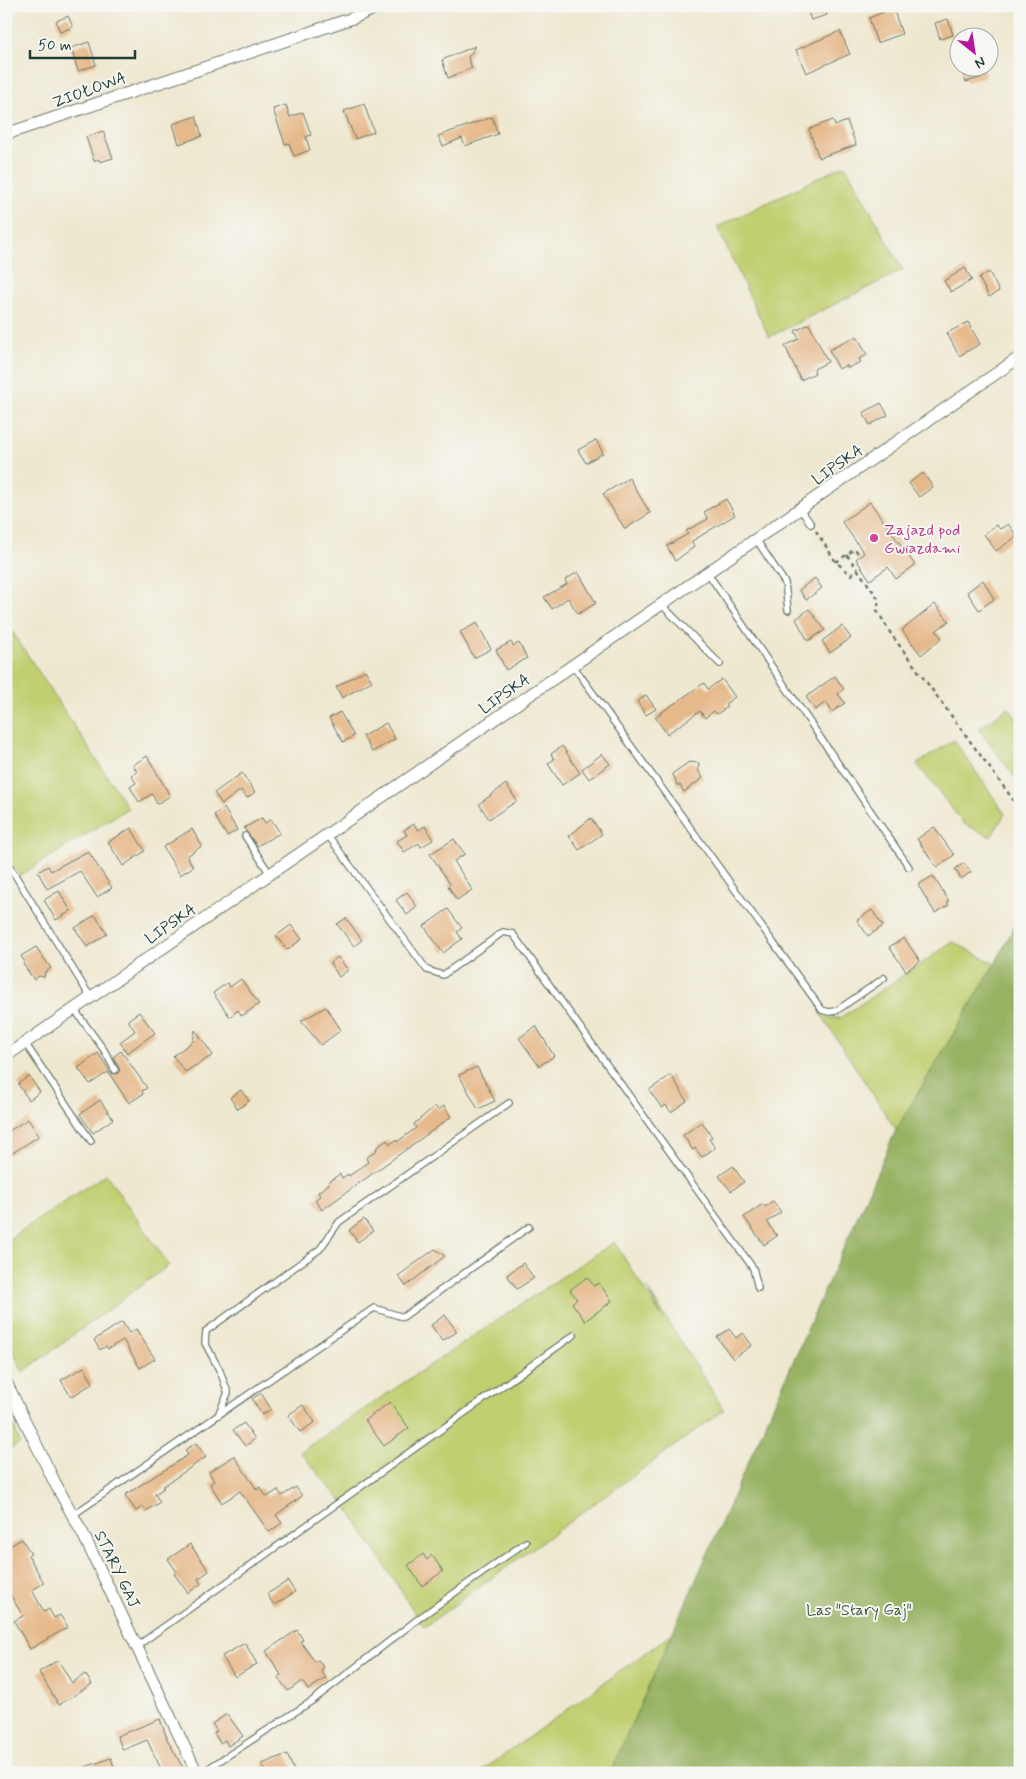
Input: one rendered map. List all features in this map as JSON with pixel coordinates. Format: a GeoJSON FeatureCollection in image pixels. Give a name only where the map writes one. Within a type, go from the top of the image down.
{"type":"FeatureCollection","features":[{"type":"Feature","properties":{"kind":"street","name":"ZIOŁOWA"},"geometry":{"type":"LineString","coordinates":[[6,134],[334,24],[380,6]]}},
{"type":"Feature","properties":{"kind":"street","name":"LIPSKA"},"geometry":{"type":"LineString","coordinates":[[6,1056],[572,664],[1020,357]]}},
{"type":"Feature","properties":{"kind":"street","name":"STARY GAJ"},"geometry":{"type":"LineString","coordinates":[[6,1382],[137,1646],[197,1773]]}},
{"type":"Feature","properties":{"kind":"lane"},"geometry":{"type":"LineString","coordinates":[[800,509],[811,524]]}},
{"type":"Feature","properties":{"kind":"lane"},"geometry":{"type":"LineString","coordinates":[[756,539],[785,583],[788,610]]}},
{"type":"Feature","properties":{"kind":"lane"},"geometry":{"type":"LineString","coordinates":[[707,572],[909,867]]}},
{"type":"Feature","properties":{"kind":"lane"},"geometry":{"type":"LineString","coordinates":[[661,604],[720,664]]}},
{"type":"Feature","properties":{"kind":"lane"},"geometry":{"type":"LineString","coordinates":[[572,664],[822,1010],[836,1011],[884,978]]}},
{"type":"Feature","properties":{"kind":"lane"},"geometry":{"type":"LineString","coordinates":[[327,834],[427,970],[443,975],[503,932],[513,934],[753,1268],[758,1288]]}},
{"type":"Feature","properties":{"kind":"lane"},"geometry":{"type":"LineString","coordinates":[[245,836],[270,874]]}},
{"type":"Feature","properties":{"kind":"lane"},"geometry":{"type":"LineString","coordinates":[[10,867],[91,998]]}},
{"type":"Feature","properties":{"kind":"lane"},"geometry":{"type":"LineString","coordinates":[[74,1009],[104,1050],[114,1070]]}},
{"type":"Feature","properties":{"kind":"lane"},"geometry":{"type":"LineString","coordinates":[[25,1043],[91,1141]]}},
{"type":"Feature","properties":{"kind":"lane"},"geometry":{"type":"LineString","coordinates":[[218,1415],[228,1393],[220,1372],[205,1343],[206,1331],[320,1249],[339,1222],[509,1104]]}},
{"type":"Feature","properties":{"kind":"lane"},"geometry":{"type":"LineString","coordinates":[[72,1516],[374,1308],[403,1317],[529,1227]]}},
{"type":"Feature","properties":{"kind":"lane"},"geometry":{"type":"LineString","coordinates":[[137,1646],[574,1335]]}},
{"type":"Feature","properties":{"kind":"lane"},"geometry":{"type":"LineString","coordinates":[[201,1773],[312,1701],[418,1619],[526,1542]]}},
{"type":"Feature","properties":{"kind":"path"},"geometry":{"type":"LineString","coordinates":[[811,524],[836,562],[851,575],[858,570]]}},
{"type":"Feature","properties":{"kind":"path"},"geometry":{"type":"LineString","coordinates":[[836,562],[855,549],[860,556]]}},
{"type":"Feature","properties":{"kind":"path"},"geometry":{"type":"LineString","coordinates":[[847,555],[879,600],[878,610],[891,634],[1020,809]]}},
{"type":"Feature","properties":{"kind":"green space"},"geometry":{"type":"Polygon","coordinates":[[[845,165],[903,270],[769,337],[717,227],[845,165]]]}},
{"type":"Feature","properties":{"kind":"green space"},"geometry":{"type":"Polygon","coordinates":[[[6,622],[128,808],[19,876],[12,864],[6,867],[6,622]]]}},
{"type":"Feature","properties":{"kind":"green space"},"geometry":{"type":"Polygon","coordinates":[[[1008,707],[1020,724],[1020,784],[979,729],[1008,707]]]}},
{"type":"Feature","properties":{"kind":"green space"},"geometry":{"type":"Polygon","coordinates":[[[954,740],[1005,814],[991,837],[964,824],[917,764],[954,740]]]}},
{"type":"Feature","properties":{"kind":"green space","name":"Las \"Stary Gaj\""},"geometry":{"type":"Polygon","coordinates":[[[1020,915],[1020,1773],[610,1773],[896,1130],[995,964],[1020,915]]]}},
{"type":"Feature","properties":{"kind":"green space"},"geometry":{"type":"Polygon","coordinates":[[[953,942],[995,964],[896,1130],[820,1013],[830,1018],[840,1018],[953,942]]]}},
{"type":"Feature","properties":{"kind":"green space"},"geometry":{"type":"Polygon","coordinates":[[[106,1174],[169,1265],[23,1372],[6,1337],[6,1241],[106,1174]]]}},
{"type":"Feature","properties":{"kind":"green space"},"geometry":{"type":"Polygon","coordinates":[[[614,1242],[663,1319],[647,1288],[724,1410],[424,1627],[349,1510],[300,1452],[614,1242]]]}},
{"type":"Feature","properties":{"kind":"green space"},"geometry":{"type":"Polygon","coordinates":[[[6,1406],[20,1443],[6,1452],[6,1406]]]}},
{"type":"Feature","properties":{"kind":"green space"},"geometry":{"type":"Polygon","coordinates":[[[673,1633],[610,1773],[479,1773],[673,1633]]]}},
{"type":"Feature","properties":{"kind":"building"},"geometry":{"type":"Polygon","coordinates":[[[806,6],[824,6],[827,15],[811,20],[806,6]]]}},
{"type":"Feature","properties":{"kind":"building"},"geometry":{"type":"Polygon","coordinates":[[[893,8],[902,34],[877,43],[869,18],[893,8]]]}},
{"type":"Feature","properties":{"kind":"building"},"geometry":{"type":"Polygon","coordinates":[[[68,16],[73,27],[60,32],[56,21],[68,16]]]}},
{"type":"Feature","properties":{"kind":"building"},"geometry":{"type":"Polygon","coordinates":[[[948,19],[951,28],[948,28],[948,37],[940,39],[935,23],[948,19]]]}},
{"type":"Feature","properties":{"kind":"building"},"geometry":{"type":"Polygon","coordinates":[[[840,31],[850,54],[806,73],[796,50],[840,31]]]}},
{"type":"Feature","properties":{"kind":"building"},"geometry":{"type":"Polygon","coordinates":[[[89,42],[96,65],[78,71],[71,48],[89,42]]]}},
{"type":"Feature","properties":{"kind":"building"},"geometry":{"type":"Polygon","coordinates":[[[475,46],[468,58],[472,68],[448,78],[442,60],[475,46]]]}},
{"type":"Feature","properties":{"kind":"building"},"geometry":{"type":"Polygon","coordinates":[[[965,78],[979,78],[966,82],[965,78]]]}},
{"type":"Feature","properties":{"kind":"building"},"geometry":{"type":"Polygon","coordinates":[[[364,104],[374,132],[355,139],[344,111],[364,104]]]}},
{"type":"Feature","properties":{"kind":"building"},"geometry":{"type":"Polygon","coordinates":[[[286,105],[290,117],[303,112],[311,135],[306,137],[310,150],[294,156],[289,143],[285,144],[273,109],[286,105]]]}},
{"type":"Feature","properties":{"kind":"building"},"geometry":{"type":"Polygon","coordinates":[[[196,116],[202,136],[179,144],[173,124],[196,116]]]}},
{"type":"Feature","properties":{"kind":"building"},"geometry":{"type":"Polygon","coordinates":[[[492,117],[498,134],[465,146],[462,138],[443,146],[438,136],[492,117]]]}},
{"type":"Feature","properties":{"kind":"building"},"geometry":{"type":"Polygon","coordinates":[[[833,120],[835,126],[847,121],[856,145],[819,158],[809,129],[833,120]]]}},
{"type":"Feature","properties":{"kind":"building"},"geometry":{"type":"Polygon","coordinates":[[[103,131],[113,158],[100,162],[99,159],[94,161],[86,137],[103,131]]]}},
{"type":"Feature","properties":{"kind":"building"},"geometry":{"type":"Polygon","coordinates":[[[965,268],[972,280],[951,292],[944,281],[965,268]]]}},
{"type":"Feature","properties":{"kind":"building"},"geometry":{"type":"Polygon","coordinates":[[[989,272],[999,291],[989,297],[979,278],[989,272]]]}},
{"type":"Feature","properties":{"kind":"building"},"geometry":{"type":"Polygon","coordinates":[[[968,322],[980,344],[959,356],[947,333],[968,322]]]}},
{"type":"Feature","properties":{"kind":"building"},"geometry":{"type":"Polygon","coordinates":[[[809,324],[828,362],[814,369],[815,373],[801,380],[785,346],[799,339],[795,331],[809,324]]]}},
{"type":"Feature","properties":{"kind":"building"},"geometry":{"type":"Polygon","coordinates":[[[857,336],[867,355],[859,359],[861,362],[848,368],[846,365],[839,369],[829,350],[857,336]]]}},
{"type":"Feature","properties":{"kind":"building"},"geometry":{"type":"Polygon","coordinates":[[[881,403],[888,415],[870,425],[863,413],[881,403]]]}},
{"type":"Feature","properties":{"kind":"building"},"geometry":{"type":"Polygon","coordinates":[[[596,440],[603,453],[586,463],[578,450],[596,440]]]}},
{"type":"Feature","properties":{"kind":"building"},"geometry":{"type":"Polygon","coordinates":[[[923,473],[933,487],[919,497],[909,483],[923,473]]]}},
{"type":"Feature","properties":{"kind":"building"},"geometry":{"type":"Polygon","coordinates":[[[629,478],[650,513],[625,529],[603,494],[629,478]]]}},
{"type":"Feature","properties":{"kind":"building"},"geometry":{"type":"Polygon","coordinates":[[[726,499],[735,515],[692,541],[694,547],[675,561],[667,546],[688,534],[686,531],[708,519],[704,512],[726,499]]]}},
{"type":"Feature","properties":{"kind":"building","name":"Zajazd pod Gwiazdami"},"geometry":{"type":"Polygon","coordinates":[[[870,502],[915,565],[896,579],[888,567],[870,580],[856,559],[864,553],[842,522],[870,502]]]}},
{"type":"Feature","properties":{"kind":"building"},"geometry":{"type":"Polygon","coordinates":[[[1008,524],[1017,536],[996,551],[984,534],[996,525],[1000,529],[1008,524]]]}},
{"type":"Feature","properties":{"kind":"building"},"geometry":{"type":"Polygon","coordinates":[[[578,572],[596,603],[578,614],[568,598],[552,609],[544,597],[567,584],[565,580],[578,572]]]}},
{"type":"Feature","properties":{"kind":"building"},"geometry":{"type":"Polygon","coordinates":[[[815,578],[822,588],[806,600],[799,590],[815,578]]]}},
{"type":"Feature","properties":{"kind":"building"},"geometry":{"type":"Polygon","coordinates":[[[983,580],[994,599],[979,610],[967,592],[983,580]]]}},
{"type":"Feature","properties":{"kind":"building"},"geometry":{"type":"Polygon","coordinates":[[[935,604],[949,621],[936,631],[942,638],[921,655],[902,630],[935,604]]]}},
{"type":"Feature","properties":{"kind":"building"},"geometry":{"type":"Polygon","coordinates":[[[809,609],[825,630],[808,641],[796,619],[809,609]]]}},
{"type":"Feature","properties":{"kind":"building"},"geometry":{"type":"Polygon","coordinates":[[[477,623],[491,649],[474,658],[460,632],[477,623]]]}},
{"type":"Feature","properties":{"kind":"building"},"geometry":{"type":"Polygon","coordinates":[[[842,626],[851,638],[830,653],[822,641],[842,626]]]}},
{"type":"Feature","properties":{"kind":"building"},"geometry":{"type":"Polygon","coordinates":[[[511,642],[513,646],[519,643],[527,658],[506,670],[496,650],[511,642]]]}},
{"type":"Feature","properties":{"kind":"building"},"geometry":{"type":"Polygon","coordinates":[[[365,670],[372,681],[342,698],[336,687],[365,670]]]}},
{"type":"Feature","properties":{"kind":"building"},"geometry":{"type":"Polygon","coordinates":[[[835,676],[844,689],[838,694],[845,703],[832,712],[826,702],[815,710],[806,697],[835,676]]]}},
{"type":"Feature","properties":{"kind":"building"},"geometry":{"type":"Polygon","coordinates":[[[722,679],[735,697],[725,704],[727,707],[717,714],[714,711],[705,718],[700,711],[667,734],[655,717],[704,683],[708,689],[722,679]]]}},
{"type":"Feature","properties":{"kind":"building"},"geometry":{"type":"Polygon","coordinates":[[[646,695],[656,709],[646,715],[637,702],[646,695]]]}},
{"type":"Feature","properties":{"kind":"building"},"geometry":{"type":"Polygon","coordinates":[[[340,712],[354,736],[343,742],[329,718],[340,712]]]}},
{"type":"Feature","properties":{"kind":"building"},"geometry":{"type":"Polygon","coordinates":[[[386,723],[395,739],[372,752],[363,736],[386,723]]]}},
{"type":"Feature","properties":{"kind":"building"},"geometry":{"type":"Polygon","coordinates":[[[562,746],[580,773],[562,785],[548,764],[554,759],[551,754],[562,746]]]}},
{"type":"Feature","properties":{"kind":"building"},"geometry":{"type":"Polygon","coordinates":[[[602,754],[610,764],[589,779],[582,769],[602,754]]]}},
{"type":"Feature","properties":{"kind":"building"},"geometry":{"type":"Polygon","coordinates":[[[147,756],[170,796],[157,804],[152,794],[139,802],[130,787],[136,783],[131,775],[137,772],[133,765],[147,756]]]}},
{"type":"Feature","properties":{"kind":"building"},"geometry":{"type":"Polygon","coordinates":[[[689,762],[699,763],[698,770],[703,778],[684,792],[680,785],[676,785],[676,780],[672,774],[689,762]]]}},
{"type":"Feature","properties":{"kind":"building"},"geometry":{"type":"Polygon","coordinates":[[[242,773],[255,792],[247,798],[241,790],[222,804],[214,793],[242,773]]]}},
{"type":"Feature","properties":{"kind":"building"},"geometry":{"type":"Polygon","coordinates":[[[506,784],[517,801],[489,819],[479,804],[506,784]]]}},
{"type":"Feature","properties":{"kind":"building"},"geometry":{"type":"Polygon","coordinates":[[[224,808],[237,830],[227,836],[214,815],[224,808]]]}},
{"type":"Feature","properties":{"kind":"building"},"geometry":{"type":"Polygon","coordinates":[[[262,818],[265,823],[271,819],[280,833],[257,846],[244,828],[262,818]]]}},
{"type":"Feature","properties":{"kind":"building"},"geometry":{"type":"Polygon","coordinates":[[[591,818],[602,834],[579,850],[569,836],[591,818]]]}},
{"type":"Feature","properties":{"kind":"building"},"geometry":{"type":"Polygon","coordinates":[[[414,824],[418,830],[425,826],[433,840],[421,847],[419,843],[404,852],[397,841],[407,835],[404,830],[414,824]]]}},
{"type":"Feature","properties":{"kind":"building"},"geometry":{"type":"Polygon","coordinates":[[[934,827],[954,855],[937,868],[917,839],[934,827]]]}},
{"type":"Feature","properties":{"kind":"building"},"geometry":{"type":"Polygon","coordinates":[[[131,828],[145,851],[123,866],[108,842],[131,828]]]}},
{"type":"Feature","properties":{"kind":"building"},"geometry":{"type":"Polygon","coordinates":[[[192,829],[202,846],[187,856],[193,867],[180,875],[163,847],[192,829]]]}},
{"type":"Feature","properties":{"kind":"building"},"geometry":{"type":"Polygon","coordinates":[[[454,839],[465,854],[454,861],[472,890],[457,900],[448,886],[450,884],[430,854],[454,839]]]}},
{"type":"Feature","properties":{"kind":"building"},"geometry":{"type":"Polygon","coordinates":[[[88,851],[112,888],[97,897],[80,871],[47,889],[38,872],[48,866],[51,871],[88,851]]]}},
{"type":"Feature","properties":{"kind":"building"},"geometry":{"type":"Polygon","coordinates":[[[964,863],[971,872],[961,879],[955,869],[964,863]]]}},
{"type":"Feature","properties":{"kind":"building"},"geometry":{"type":"Polygon","coordinates":[[[933,876],[949,901],[947,902],[949,905],[935,913],[918,885],[933,876]]]}},
{"type":"Feature","properties":{"kind":"building"},"geometry":{"type":"Polygon","coordinates":[[[59,891],[71,911],[56,920],[44,900],[59,891]]]}},
{"type":"Feature","properties":{"kind":"building"},"geometry":{"type":"Polygon","coordinates":[[[407,892],[417,907],[407,915],[396,900],[407,892]]]}},
{"type":"Feature","properties":{"kind":"building"},"geometry":{"type":"Polygon","coordinates":[[[448,909],[462,928],[457,932],[462,939],[443,953],[424,926],[448,909]]]}},
{"type":"Feature","properties":{"kind":"building"},"geometry":{"type":"Polygon","coordinates":[[[872,910],[883,926],[868,936],[857,920],[872,910]]]}},
{"type":"Feature","properties":{"kind":"building"},"geometry":{"type":"Polygon","coordinates":[[[95,915],[107,934],[87,947],[75,928],[95,915]]]}},
{"type":"Feature","properties":{"kind":"building"},"geometry":{"type":"Polygon","coordinates":[[[346,918],[362,940],[354,946],[337,924],[346,918]]]}},
{"type":"Feature","properties":{"kind":"building"},"geometry":{"type":"Polygon","coordinates":[[[291,925],[302,939],[287,950],[276,936],[291,925]]]}},
{"type":"Feature","properties":{"kind":"building"},"geometry":{"type":"Polygon","coordinates":[[[904,938],[920,961],[906,971],[889,947],[904,938]]]}},
{"type":"Feature","properties":{"kind":"building"},"geometry":{"type":"Polygon","coordinates":[[[36,947],[51,968],[45,972],[44,977],[39,976],[34,980],[23,964],[25,962],[21,956],[36,947]]]}},
{"type":"Feature","properties":{"kind":"building"},"geometry":{"type":"Polygon","coordinates":[[[338,957],[348,970],[339,977],[330,963],[338,957]]]}},
{"type":"Feature","properties":{"kind":"building"},"geometry":{"type":"Polygon","coordinates":[[[241,979],[259,1004],[242,1016],[238,1010],[230,1017],[213,993],[227,983],[230,987],[241,979]]]}},
{"type":"Feature","properties":{"kind":"building"},"geometry":{"type":"Polygon","coordinates":[[[326,1007],[341,1030],[321,1045],[301,1021],[326,1007]]]}},
{"type":"Feature","properties":{"kind":"building"},"geometry":{"type":"Polygon","coordinates":[[[139,1012],[155,1033],[127,1053],[120,1042],[135,1031],[128,1020],[139,1012]]]}},
{"type":"Feature","properties":{"kind":"building"},"geometry":{"type":"Polygon","coordinates":[[[536,1026],[554,1056],[539,1066],[519,1038],[536,1026]]]}},
{"type":"Feature","properties":{"kind":"building"},"geometry":{"type":"Polygon","coordinates":[[[195,1030],[213,1055],[185,1072],[173,1056],[193,1041],[195,1030]]]}},
{"type":"Feature","properties":{"kind":"building"},"geometry":{"type":"Polygon","coordinates":[[[121,1051],[147,1088],[142,1091],[143,1094],[129,1103],[108,1072],[90,1084],[78,1068],[98,1053],[111,1073],[117,1074],[120,1070],[113,1057],[121,1051]]]}},
{"type":"Feature","properties":{"kind":"building"},"geometry":{"type":"Polygon","coordinates":[[[477,1067],[495,1101],[478,1109],[459,1075],[477,1067]]]}},
{"type":"Feature","properties":{"kind":"building"},"geometry":{"type":"Polygon","coordinates":[[[671,1075],[687,1101],[671,1112],[666,1105],[662,1108],[649,1090],[671,1075]]]}},
{"type":"Feature","properties":{"kind":"building"},"geometry":{"type":"Polygon","coordinates":[[[29,1076],[40,1092],[29,1100],[18,1084],[29,1076]]]}},
{"type":"Feature","properties":{"kind":"building"},"geometry":{"type":"Polygon","coordinates":[[[241,1090],[249,1101],[238,1109],[230,1098],[241,1090]]]}},
{"type":"Feature","properties":{"kind":"building"},"geometry":{"type":"Polygon","coordinates":[[[100,1100],[113,1119],[93,1133],[80,1114],[100,1100]]]}},
{"type":"Feature","properties":{"kind":"building"},"geometry":{"type":"Polygon","coordinates":[[[435,1106],[438,1110],[444,1106],[451,1117],[322,1210],[315,1200],[320,1196],[318,1192],[329,1184],[328,1182],[340,1174],[342,1178],[348,1174],[349,1176],[368,1162],[366,1158],[387,1140],[390,1144],[396,1140],[397,1142],[416,1128],[414,1124],[435,1106]]]}},
{"type":"Feature","properties":{"kind":"building"},"geometry":{"type":"Polygon","coordinates":[[[28,1119],[39,1136],[6,1157],[6,1133],[28,1119]]]}},
{"type":"Feature","properties":{"kind":"building"},"geometry":{"type":"Polygon","coordinates":[[[702,1122],[712,1137],[709,1139],[715,1148],[702,1157],[695,1148],[693,1150],[683,1135],[702,1122]]]}},
{"type":"Feature","properties":{"kind":"building"},"geometry":{"type":"Polygon","coordinates":[[[733,1166],[744,1182],[731,1191],[719,1176],[733,1166]]]}},
{"type":"Feature","properties":{"kind":"building"},"geometry":{"type":"Polygon","coordinates":[[[773,1201],[781,1212],[767,1222],[777,1236],[764,1245],[744,1217],[763,1204],[765,1207],[773,1201]]]}},
{"type":"Feature","properties":{"kind":"building"},"geometry":{"type":"Polygon","coordinates":[[[364,1219],[373,1231],[358,1242],[349,1230],[364,1219]]]}},
{"type":"Feature","properties":{"kind":"building"},"geometry":{"type":"Polygon","coordinates":[[[435,1249],[445,1256],[406,1286],[398,1276],[435,1249]]]}},
{"type":"Feature","properties":{"kind":"building"},"geometry":{"type":"Polygon","coordinates":[[[523,1263],[534,1278],[517,1289],[507,1275],[523,1263]]]}},
{"type":"Feature","properties":{"kind":"building"},"geometry":{"type":"Polygon","coordinates":[[[587,1277],[594,1286],[599,1283],[612,1301],[585,1321],[572,1303],[577,1299],[570,1290],[587,1277]]]}},
{"type":"Feature","properties":{"kind":"building"},"geometry":{"type":"Polygon","coordinates":[[[445,1315],[457,1332],[442,1341],[431,1325],[445,1315]]]}},
{"type":"Feature","properties":{"kind":"building"},"geometry":{"type":"Polygon","coordinates":[[[122,1322],[129,1333],[136,1329],[155,1359],[140,1368],[123,1340],[108,1349],[106,1346],[100,1350],[94,1340],[122,1322]]]}},
{"type":"Feature","properties":{"kind":"building"},"geometry":{"type":"Polygon","coordinates":[[[729,1329],[736,1338],[743,1333],[752,1345],[733,1359],[717,1337],[729,1329]]]}},
{"type":"Feature","properties":{"kind":"building"},"geometry":{"type":"Polygon","coordinates":[[[84,1367],[93,1383],[71,1397],[61,1380],[84,1367]]]}},
{"type":"Feature","properties":{"kind":"building"},"geometry":{"type":"Polygon","coordinates":[[[261,1393],[271,1409],[262,1415],[252,1399],[261,1393]]]}},
{"type":"Feature","properties":{"kind":"building"},"geometry":{"type":"Polygon","coordinates":[[[390,1402],[409,1428],[384,1446],[365,1420],[390,1402]]]}},
{"type":"Feature","properties":{"kind":"building"},"geometry":{"type":"Polygon","coordinates":[[[303,1405],[315,1422],[300,1432],[288,1415],[303,1405]]]}},
{"type":"Feature","properties":{"kind":"building"},"geometry":{"type":"Polygon","coordinates":[[[244,1423],[255,1439],[245,1446],[233,1430],[244,1423]]]}},
{"type":"Feature","properties":{"kind":"building"},"geometry":{"type":"Polygon","coordinates":[[[196,1443],[206,1457],[162,1487],[164,1488],[155,1494],[160,1502],[146,1511],[143,1506],[136,1511],[125,1495],[188,1455],[185,1450],[196,1443]]]}},
{"type":"Feature","properties":{"kind":"building"},"geometry":{"type":"Polygon","coordinates":[[[234,1456],[257,1490],[260,1487],[267,1497],[278,1490],[282,1496],[296,1487],[302,1496],[276,1515],[282,1523],[269,1532],[240,1491],[222,1503],[210,1484],[214,1481],[209,1472],[234,1456]]]}},
{"type":"Feature","properties":{"kind":"building"},"geometry":{"type":"Polygon","coordinates":[[[22,1539],[31,1554],[28,1555],[44,1583],[32,1590],[44,1612],[49,1609],[54,1618],[60,1615],[68,1627],[30,1649],[14,1621],[23,1616],[6,1588],[6,1548],[22,1539]]]}},
{"type":"Feature","properties":{"kind":"building"},"geometry":{"type":"Polygon","coordinates":[[[190,1544],[209,1571],[198,1579],[201,1584],[188,1593],[174,1574],[177,1572],[168,1559],[190,1544]]]}},
{"type":"Feature","properties":{"kind":"building"},"geometry":{"type":"Polygon","coordinates":[[[423,1554],[427,1560],[432,1555],[443,1571],[422,1586],[408,1565],[423,1554]]]}},
{"type":"Feature","properties":{"kind":"building"},"geometry":{"type":"Polygon","coordinates":[[[288,1581],[295,1592],[274,1605],[267,1594],[288,1581]]]}},
{"type":"Feature","properties":{"kind":"building"},"geometry":{"type":"Polygon","coordinates":[[[297,1630],[303,1640],[300,1641],[315,1662],[318,1660],[324,1668],[321,1670],[326,1678],[308,1690],[302,1681],[288,1691],[278,1677],[281,1675],[266,1651],[297,1630]]]}},
{"type":"Feature","properties":{"kind":"building"},"geometry":{"type":"Polygon","coordinates":[[[245,1643],[257,1664],[235,1677],[222,1656],[245,1643]]]}},
{"type":"Feature","properties":{"kind":"building"},"geometry":{"type":"Polygon","coordinates":[[[58,1660],[72,1683],[85,1674],[92,1684],[59,1705],[39,1672],[58,1660]]]}},
{"type":"Feature","properties":{"kind":"building"},"geometry":{"type":"Polygon","coordinates":[[[227,1714],[243,1736],[228,1746],[225,1740],[220,1743],[214,1733],[217,1731],[212,1724],[227,1714]]]}},
{"type":"Feature","properties":{"kind":"building"},"geometry":{"type":"Polygon","coordinates":[[[160,1719],[168,1741],[186,1773],[163,1773],[147,1740],[123,1750],[117,1736],[160,1719]]]}},
{"type":"Feature","properties":{"kind":"building"},"geometry":{"type":"Polygon","coordinates":[[[287,1754],[295,1773],[266,1773],[262,1764],[287,1754]]]}},
{"type":"Feature","properties":{"kind":"building"},"geometry":{"type":"Polygon","coordinates":[[[111,1758],[116,1773],[74,1773],[74,1771],[111,1758]]]}},
{"type":"Feature","properties":{"kind":"place","name":"Zajazd pod Gwiazdami"},"geometry":{"type":"Point","coordinates":[874,538]}}]}
